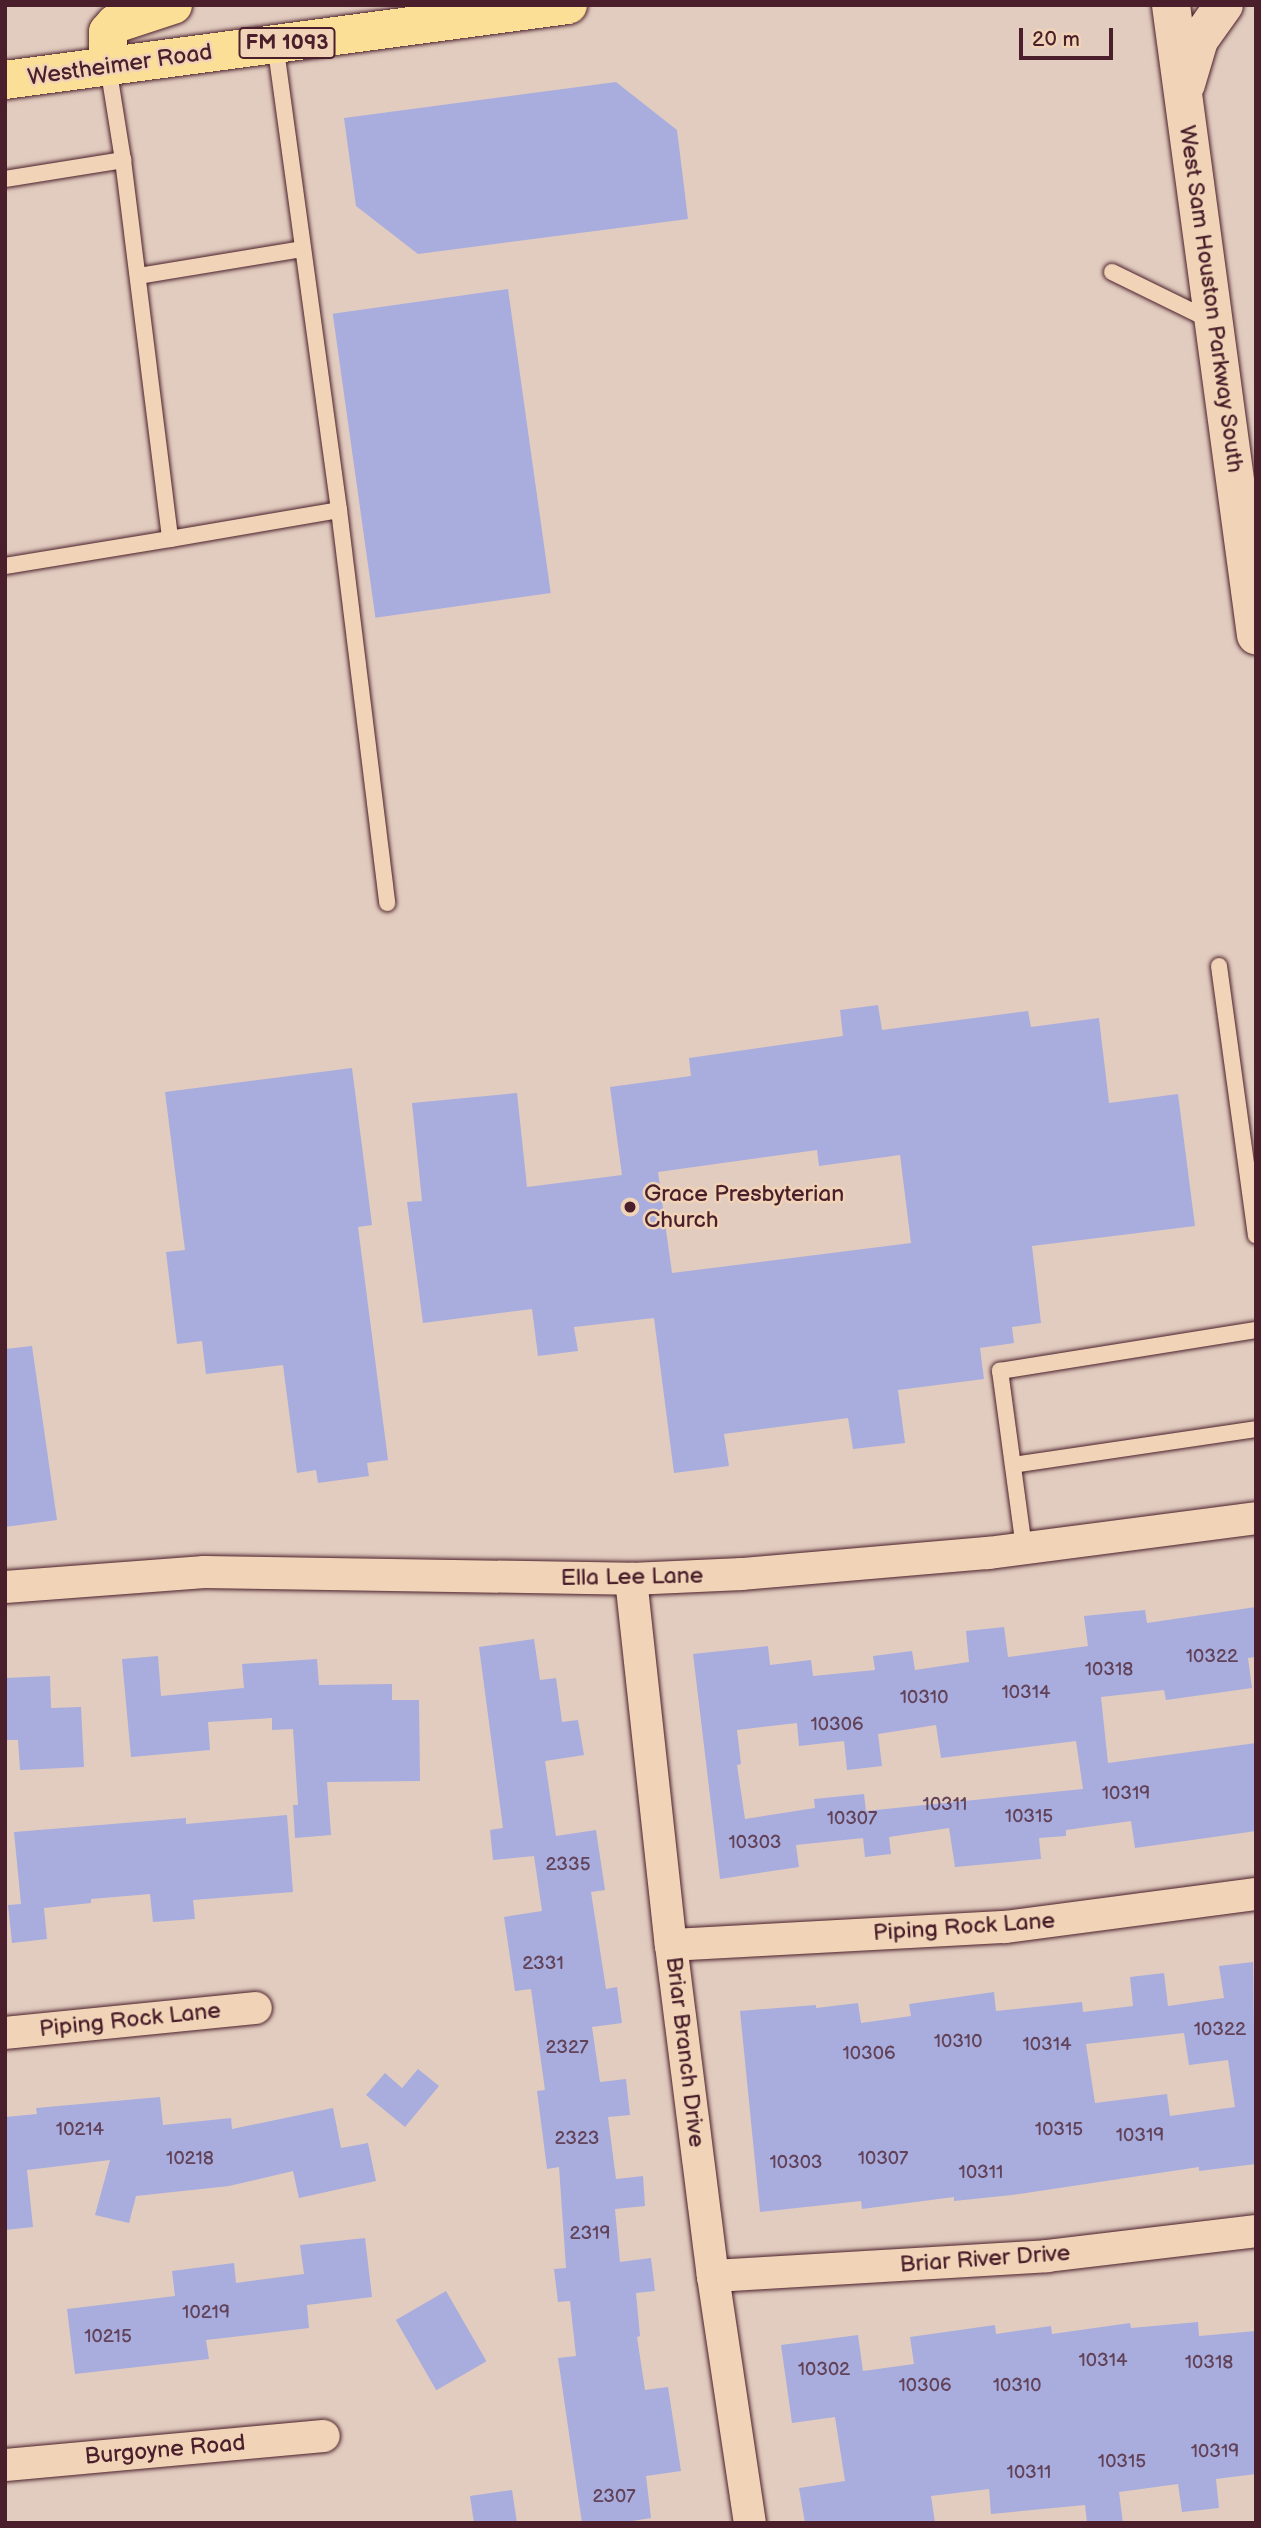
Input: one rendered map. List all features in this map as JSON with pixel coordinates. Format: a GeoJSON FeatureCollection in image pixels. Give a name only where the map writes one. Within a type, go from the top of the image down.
{"type":"FeatureCollection","features":[{"type":"Feature","properties":{"kind":"main road"},"geometry":{"type":"LineString","coordinates":[[108,66],[108,32],[115,24],[173,5]]}},
{"type":"Feature","properties":{"kind":"main road","name":"Westheimer Road"},"geometry":{"type":"LineString","coordinates":[[5,80],[568,5]]}},
{"type":"Feature","properties":{"kind":"main road","name":"West Sam Houston Parkway South"},"geometry":{"type":"LineString","coordinates":[[1171,5],[1256,635]]}},
{"type":"Feature","properties":{"kind":"main road"},"geometry":{"type":"LineString","coordinates":[[1184,94],[1199,40],[1224,5]]}},
{"type":"Feature","properties":{"kind":"street","name":"Ella Lee Lane"},"geometry":{"type":"LineString","coordinates":[[5,1587],[204,1572],[631,1579],[742,1574],[1024,1548],[1256,1518]]}},
{"type":"Feature","properties":{"kind":"street","name":"Briar Branch Drive"},"geometry":{"type":"LineString","coordinates":[[631,1579],[671,1945],[713,2276],[750,2523]]}},
{"type":"Feature","properties":{"kind":"street","name":"Piping Rock Lane"},"geometry":{"type":"LineString","coordinates":[[671,1945],[1005,1927],[1256,1894]]}},
{"type":"Feature","properties":{"kind":"street","name":"Piping Rock Lane"},"geometry":{"type":"LineString","coordinates":[[5,2033],[256,2008]]}},
{"type":"Feature","properties":{"kind":"street","name":"Briar River Drive"},"geometry":{"type":"LineString","coordinates":[[713,2276],[1047,2256],[1256,2231]]}},
{"type":"Feature","properties":{"kind":"street","name":"Burgoyne Road"},"geometry":{"type":"LineString","coordinates":[[5,2465],[324,2436]]}},
{"type":"Feature","properties":{"kind":"lane"},"geometry":{"type":"LineString","coordinates":[[275,44],[339,510],[387,903]]}},
{"type":"Feature","properties":{"kind":"lane"},"geometry":{"type":"LineString","coordinates":[[108,66],[123,160],[170,539]]}},
{"type":"Feature","properties":{"kind":"lane"},"geometry":{"type":"LineString","coordinates":[[5,179],[123,160]]}},
{"type":"Feature","properties":{"kind":"lane"},"geometry":{"type":"LineString","coordinates":[[138,275],[303,249]]}},
{"type":"Feature","properties":{"kind":"lane"},"geometry":{"type":"LineString","coordinates":[[1112,272],[1214,322]]}},
{"type":"Feature","properties":{"kind":"lane"},"geometry":{"type":"LineString","coordinates":[[5,566],[339,510]]}},
{"type":"Feature","properties":{"kind":"lane"},"geometry":{"type":"LineString","coordinates":[[1219,966],[1256,1234]]}},
{"type":"Feature","properties":{"kind":"lane"},"geometry":{"type":"LineString","coordinates":[[1024,1548],[1000,1371],[1256,1330]]}},
{"type":"Feature","properties":{"kind":"lane"},"geometry":{"type":"LineString","coordinates":[[1013,1465],[1256,1429]]}},
{"type":"Feature","properties":{"kind":"building"},"geometry":{"type":"Polygon","coordinates":[[[616,82],[677,130],[688,219],[418,254],[356,206],[344,118],[616,82]]]}},
{"type":"Feature","properties":{"kind":"building"},"geometry":{"type":"Polygon","coordinates":[[[508,289],[551,593],[375,618],[333,314],[508,289]]]}},
{"type":"Feature","properties":{"kind":"building"},"geometry":{"type":"Polygon","coordinates":[[[878,1005],[882,1030],[1028,1011],[1031,1027],[1099,1018],[1109,1103],[1178,1094],[1195,1226],[1032,1246],[1041,1323],[1012,1327],[1014,1343],[980,1348],[984,1379],[898,1390],[905,1443],[853,1449],[848,1418],[724,1434],[729,1466],[674,1473],[654,1318],[574,1327],[578,1351],[538,1356],[532,1309],[423,1323],[407,1202],[422,1201],[412,1103],[517,1093],[527,1187],[622,1175],[610,1087],[691,1076],[689,1058],[843,1036],[840,1010],[878,1005]],[[817,1150],[658,1172],[672,1273],[911,1243],[900,1155],[819,1166],[817,1150]]]}},
{"type":"Feature","properties":{"kind":"building"},"geometry":{"type":"Polygon","coordinates":[[[352,1068],[372,1225],[358,1227],[388,1460],[367,1463],[369,1476],[318,1483],[316,1470],[297,1473],[283,1365],[206,1374],[202,1341],[177,1344],[166,1252],[185,1250],[165,1092],[352,1068]]]}},
{"type":"Feature","properties":{"kind":"building"},"geometry":{"type":"Polygon","coordinates":[[[32,1346],[57,1520],[5,1527],[5,1349],[32,1346]]]}},
{"type":"Feature","properties":{"kind":"building"},"geometry":{"type":"Polygon","coordinates":[[[1256,1607],[1256,1657],[1248,1658],[1252,1688],[1166,1700],[1164,1690],[1101,1697],[1108,1763],[1256,1743],[1256,1831],[1135,1848],[1131,1821],[1066,1830],[1066,1836],[1039,1838],[1041,1859],[955,1867],[949,1828],[889,1837],[891,1854],[865,1857],[863,1838],[796,1845],[799,1867],[720,1879],[693,1654],[768,1646],[770,1665],[811,1660],[813,1676],[875,1670],[873,1656],[912,1651],[915,1670],[969,1662],[966,1631],[1004,1627],[1008,1657],[1088,1646],[1084,1616],[1145,1610],[1147,1623],[1256,1607]],[[797,1723],[737,1730],[741,1764],[737,1765],[745,1819],[815,1808],[814,1799],[864,1794],[866,1811],[1083,1789],[1076,1741],[941,1758],[936,1725],[878,1734],[882,1766],[847,1770],[844,1741],[799,1746],[797,1723]]]}},
{"type":"Feature","properties":{"kind":"building"},"geometry":{"type":"Polygon","coordinates":[[[534,1639],[540,1680],[556,1678],[562,1722],[578,1720],[584,1755],[545,1761],[556,1836],[596,1830],[605,1890],[591,1892],[606,1989],[617,1987],[622,2023],[592,2027],[600,2082],[626,2079],[630,2115],[608,2117],[616,2179],[643,2176],[645,2206],[615,2209],[620,2262],[651,2258],[655,2291],[636,2293],[640,2336],[637,2337],[645,2390],[668,2387],[681,2471],[646,2476],[651,2518],[620,2523],[582,2523],[558,2358],[576,2356],[570,2301],[558,2302],[554,2269],[566,2268],[559,2167],[547,2169],[537,2091],[545,2090],[531,1989],[515,1991],[504,1917],[542,1911],[534,1856],[493,1860],[490,1830],[503,1828],[479,1647],[534,1639]]]}},
{"type":"Feature","properties":{"kind":"building"},"geometry":{"type":"Polygon","coordinates":[[[158,1656],[161,1696],[244,1688],[242,1664],[317,1659],[319,1685],[392,1684],[392,1700],[419,1700],[420,1781],[327,1782],[331,1835],[295,1838],[293,1805],[298,1805],[293,1729],[272,1730],[272,1718],[208,1722],[210,1750],[131,1757],[122,1659],[158,1656]]]}},
{"type":"Feature","properties":{"kind":"building"},"geometry":{"type":"Polygon","coordinates":[[[50,1676],[51,1708],[81,1707],[84,1767],[20,1770],[18,1740],[5,1740],[5,1678],[50,1676]]]}},
{"type":"Feature","properties":{"kind":"building"},"geometry":{"type":"Polygon","coordinates":[[[287,1815],[293,1892],[193,1900],[195,1919],[153,1922],[150,1894],[91,1899],[91,1903],[44,1908],[47,1939],[12,1943],[8,1905],[21,1904],[14,1832],[186,1818],[186,1824],[287,1815]]]}},
{"type":"Feature","properties":{"kind":"building"},"geometry":{"type":"Polygon","coordinates":[[[1253,1962],[1256,2164],[1199,2171],[1199,2167],[954,2201],[954,2197],[862,2209],[861,2201],[760,2212],[740,2011],[816,2005],[816,2008],[858,2003],[861,2023],[911,2016],[909,2004],[994,1992],[996,2011],[1082,2002],[1083,2012],[1133,2006],[1130,1977],[1164,1973],[1168,2006],[1224,1998],[1219,1966],[1253,1962]],[[1184,2033],[1086,2044],[1095,2103],[1167,2094],[1170,2116],[1235,2107],[1228,2060],[1189,2065],[1184,2033]]]}},
{"type":"Feature","properties":{"kind":"building"},"geometry":{"type":"Polygon","coordinates":[[[418,2069],[439,2086],[405,2127],[366,2095],[385,2073],[402,2088],[418,2069]]]}},
{"type":"Feature","properties":{"kind":"building"},"geometry":{"type":"Polygon","coordinates":[[[160,2097],[163,2125],[231,2118],[232,2129],[333,2108],[341,2148],[368,2143],[376,2181],[299,2198],[293,2171],[229,2186],[136,2196],[129,2223],[95,2215],[110,2160],[27,2170],[33,2227],[5,2230],[5,2117],[37,2114],[36,2108],[160,2097]]]}},
{"type":"Feature","properties":{"kind":"building"},"geometry":{"type":"Polygon","coordinates":[[[365,2238],[372,2297],[307,2305],[309,2328],[206,2340],[209,2359],[75,2374],[67,2309],[175,2296],[172,2271],[234,2263],[236,2283],[304,2274],[300,2245],[365,2238]]]}},
{"type":"Feature","properties":{"kind":"building"},"geometry":{"type":"Polygon","coordinates":[[[446,2291],[486,2361],[436,2390],[396,2320],[446,2291]]]}},
{"type":"Feature","properties":{"kind":"building"},"geometry":{"type":"Polygon","coordinates":[[[1198,2322],[1199,2336],[1256,2331],[1256,2474],[1216,2479],[1219,2508],[1182,2512],[1178,2484],[1119,2492],[1123,2523],[1087,2523],[1085,2505],[991,2514],[989,2489],[931,2496],[935,2523],[805,2523],[799,2488],[845,2481],[835,2417],[792,2423],[781,2345],[858,2335],[863,2371],[914,2364],[910,2337],[995,2325],[996,2334],[1051,2326],[1052,2334],[1130,2323],[1131,2328],[1198,2322]]]}},
{"type":"Feature","properties":{"kind":"building"},"geometry":{"type":"Polygon","coordinates":[[[512,2490],[517,2523],[474,2523],[470,2496],[512,2490]]]}},
{"type":"Feature","properties":{"kind":"place","name":"Grace Presbyterian Church"},"geometry":{"type":"Point","coordinates":[630,1207]}}]}
